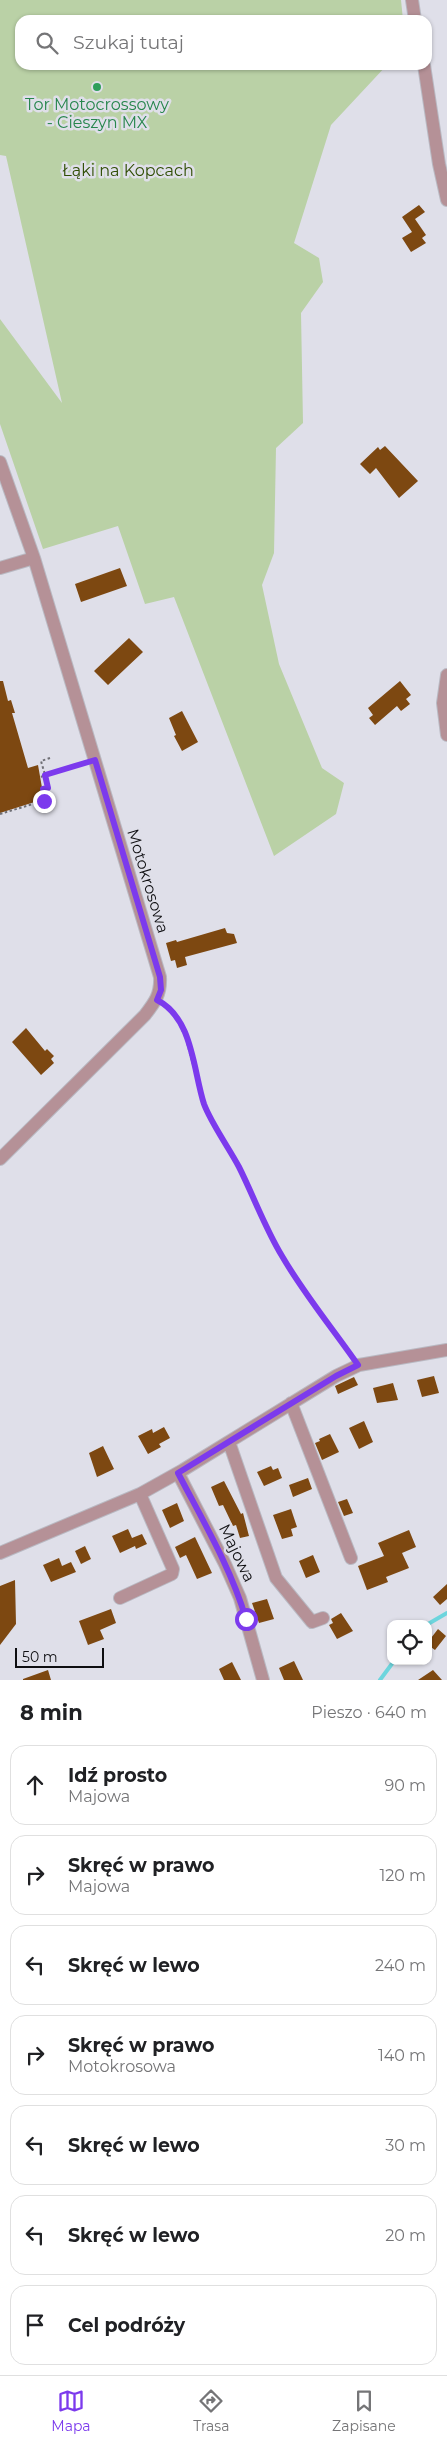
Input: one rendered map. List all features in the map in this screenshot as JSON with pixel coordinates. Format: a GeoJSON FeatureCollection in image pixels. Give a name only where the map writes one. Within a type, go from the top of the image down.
{"type":"FeatureCollection","features":[{"type":"Feature","properties":{"kind":"street"},"geometry":{"type":"LineString","coordinates":[[412,0],[414,15]]}},
{"type":"Feature","properties":{"kind":"street"},"geometry":{"type":"LineString","coordinates":[[425,70],[439,164],[447,200]]}},
{"type":"Feature","properties":{"kind":"street","name":"Motokrosowa"},"geometry":{"type":"LineString","coordinates":[[0,462],[34,558],[160,977],[161,990],[157,1000]]}},
{"type":"Feature","properties":{"kind":"street"},"geometry":{"type":"LineString","coordinates":[[0,568],[34,558]]}},
{"type":"Feature","properties":{"kind":"street"},"geometry":{"type":"LineString","coordinates":[[447,675],[443,703],[447,735]]}},
{"type":"Feature","properties":{"kind":"street"},"geometry":{"type":"LineString","coordinates":[[0,1159],[157,1000]]}},
{"type":"Feature","properties":{"kind":"street"},"geometry":{"type":"LineString","coordinates":[[0,1553],[140,1494],[358,1365],[447,1350]]}},
{"type":"Feature","properties":{"kind":"street"},"geometry":{"type":"LineString","coordinates":[[291,1403],[351,1558]]}},
{"type":"Feature","properties":{"kind":"street","name":"Majowa"},"geometry":{"type":"LineString","coordinates":[[229,1442],[276,1578],[312,1622],[322,1618]]}},
{"type":"Feature","properties":{"kind":"street","name":"Majowa"},"geometry":{"type":"LineString","coordinates":[[178,1473],[225,1564],[240,1598],[263,1680]]}},
{"type":"Feature","properties":{"kind":"street"},"geometry":{"type":"LineString","coordinates":[[120,1598],[172,1574],[173,1569],[140,1494]]}},
{"type":"Feature","properties":{"kind":"path"},"geometry":{"type":"LineString","coordinates":[[0,814],[46,800],[43,789],[48,788],[41,761],[50,758]]}},
{"type":"Feature","properties":{"kind":"path"},"geometry":{"type":"LineString","coordinates":[[41,777],[95,760]]}},
{"type":"Feature","properties":{"kind":"path"},"geometry":{"type":"LineString","coordinates":[[157,1000],[169,1008],[177,1018],[186,1039],[204,1105],[245,1179],[263,1222],[282,1258],[358,1365]]}},
{"type":"Feature","properties":{"kind":"green space","name":"Łąki na Kopcach"},"geometry":{"type":"Polygon","coordinates":[[[0,0],[401,0],[402,15],[15,15],[15,70],[382,70],[331,125],[294,243],[319,258],[323,282],[301,313],[303,423],[276,448],[274,553],[262,585],[279,664],[322,768],[344,783],[336,814],[274,856],[174,597],[145,604],[118,526],[43,549],[0,424],[0,319],[62,403],[6,156],[0,155],[0,0]]]}},
{"type":"Feature","properties":{"kind":"building"},"geometry":{"type":"Polygon","coordinates":[[[419,205],[425,212],[415,219],[426,235],[422,238],[426,243],[411,252],[402,238],[412,232],[402,217],[419,205]]]}},
{"type":"Feature","properties":{"kind":"building"},"geometry":{"type":"Polygon","coordinates":[[[385,446],[418,481],[399,498],[376,468],[370,474],[360,464],[378,447],[380,450],[385,446]]]}},
{"type":"Feature","properties":{"kind":"building"},"geometry":{"type":"Polygon","coordinates":[[[120,568],[127,586],[81,602],[75,584],[120,568]]]}},
{"type":"Feature","properties":{"kind":"building"},"geometry":{"type":"Polygon","coordinates":[[[129,638],[143,652],[108,685],[94,671],[129,638]]]}},
{"type":"Feature","properties":{"kind":"building"},"geometry":{"type":"Polygon","coordinates":[[[0,681],[3,681],[8,701],[11,700],[15,713],[12,713],[28,768],[38,765],[44,799],[0,813],[0,681]]]}},
{"type":"Feature","properties":{"kind":"building"},"geometry":{"type":"Polygon","coordinates":[[[400,681],[411,695],[406,699],[410,704],[401,711],[397,706],[375,725],[369,718],[373,715],[368,708],[400,681]]]}},
{"type":"Feature","properties":{"kind":"building"},"geometry":{"type":"Polygon","coordinates":[[[182,711],[198,742],[182,751],[174,736],[176,735],[169,718],[182,711]]]}},
{"type":"Feature","properties":{"kind":"building"},"geometry":{"type":"Polygon","coordinates":[[[225,928],[227,933],[234,934],[237,943],[185,957],[187,965],[177,968],[175,960],[171,961],[166,943],[176,940],[177,942],[225,928]]]}},
{"type":"Feature","properties":{"kind":"building"},"geometry":{"type":"Polygon","coordinates":[[[26,1028],[45,1051],[47,1049],[54,1056],[51,1059],[54,1063],[41,1075],[12,1042],[26,1028]]]}},
{"type":"Feature","properties":{"kind":"building"},"geometry":{"type":"Polygon","coordinates":[[[434,1376],[439,1393],[422,1397],[417,1380],[434,1376]]]}},
{"type":"Feature","properties":{"kind":"building"},"geometry":{"type":"Polygon","coordinates":[[[354,1377],[358,1385],[338,1394],[335,1386],[354,1377]]]}},
{"type":"Feature","properties":{"kind":"building"},"geometry":{"type":"Polygon","coordinates":[[[393,1383],[398,1400],[377,1403],[373,1388],[393,1383]]]}},
{"type":"Feature","properties":{"kind":"building"},"geometry":{"type":"Polygon","coordinates":[[[364,1421],[373,1442],[359,1449],[349,1428],[364,1421]]]}},
{"type":"Feature","properties":{"kind":"building"},"geometry":{"type":"Polygon","coordinates":[[[164,1427],[170,1438],[159,1444],[161,1447],[148,1454],[138,1436],[152,1429],[153,1433],[164,1427]]]}},
{"type":"Feature","properties":{"kind":"building"},"geometry":{"type":"Polygon","coordinates":[[[330,1434],[339,1452],[322,1460],[315,1443],[330,1434]]]}},
{"type":"Feature","properties":{"kind":"building"},"geometry":{"type":"Polygon","coordinates":[[[103,1446],[114,1469],[97,1477],[89,1453],[103,1446]]]}},
{"type":"Feature","properties":{"kind":"building"},"geometry":{"type":"Polygon","coordinates":[[[271,1466],[273,1470],[278,1468],[282,1478],[264,1486],[257,1472],[271,1466]]]}},
{"type":"Feature","properties":{"kind":"building"},"geometry":{"type":"Polygon","coordinates":[[[308,1478],[312,1489],[293,1497],[289,1485],[308,1478]]]}},
{"type":"Feature","properties":{"kind":"building"},"geometry":{"type":"Polygon","coordinates":[[[224,1481],[241,1514],[243,1513],[249,1536],[240,1538],[236,1525],[233,1526],[223,1505],[219,1506],[211,1487],[224,1481]]]}},
{"type":"Feature","properties":{"kind":"building"},"geometry":{"type":"Polygon","coordinates":[[[347,1499],[353,1513],[344,1516],[338,1502],[347,1499]]]}},
{"type":"Feature","properties":{"kind":"building"},"geometry":{"type":"Polygon","coordinates":[[[177,1503],[184,1521],[170,1528],[162,1510],[177,1503]]]}},
{"type":"Feature","properties":{"kind":"building"},"geometry":{"type":"Polygon","coordinates":[[[291,1509],[297,1527],[291,1529],[293,1536],[282,1539],[273,1515],[291,1509]]]}},
{"type":"Feature","properties":{"kind":"building"},"geometry":{"type":"Polygon","coordinates":[[[128,1529],[132,1538],[142,1534],[147,1544],[136,1549],[135,1546],[120,1553],[112,1536],[128,1529]]]}},
{"type":"Feature","properties":{"kind":"building"},"geometry":{"type":"Polygon","coordinates":[[[409,1530],[416,1547],[402,1553],[409,1568],[386,1577],[388,1582],[367,1590],[358,1566],[384,1556],[378,1543],[409,1530]]]}},
{"type":"Feature","properties":{"kind":"building"},"geometry":{"type":"Polygon","coordinates":[[[195,1537],[212,1573],[197,1579],[186,1555],[180,1558],[175,1547],[195,1537]]]}},
{"type":"Feature","properties":{"kind":"building"},"geometry":{"type":"Polygon","coordinates":[[[85,1546],[91,1559],[81,1564],[75,1551],[85,1546]]]}},
{"type":"Feature","properties":{"kind":"building"},"geometry":{"type":"Polygon","coordinates":[[[313,1555],[320,1572],[306,1578],[299,1561],[313,1555]]]}},
{"type":"Feature","properties":{"kind":"building"},"geometry":{"type":"Polygon","coordinates":[[[59,1558],[62,1566],[71,1562],[76,1572],[51,1582],[43,1565],[59,1558]]]}},
{"type":"Feature","properties":{"kind":"building"},"geometry":{"type":"Polygon","coordinates":[[[15,1580],[16,1624],[0,1645],[0,1586],[15,1580]]]}},
{"type":"Feature","properties":{"kind":"building"},"geometry":{"type":"Polygon","coordinates":[[[447,1584],[447,1599],[440,1605],[433,1597],[447,1584]]]}},
{"type":"Feature","properties":{"kind":"building"},"geometry":{"type":"Polygon","coordinates":[[[267,1599],[274,1619],[259,1623],[252,1603],[267,1599]]]}},
{"type":"Feature","properties":{"kind":"building"},"geometry":{"type":"Polygon","coordinates":[[[111,1609],[116,1623],[100,1630],[104,1639],[88,1645],[79,1621],[111,1609]]]}},
{"type":"Feature","properties":{"kind":"building"},"geometry":{"type":"Polygon","coordinates":[[[341,1613],[353,1631],[337,1639],[329,1625],[333,1623],[331,1619],[341,1613]]]}},
{"type":"Feature","properties":{"kind":"building"},"geometry":{"type":"Polygon","coordinates":[[[438,1629],[446,1636],[435,1650],[432,1648],[432,1637],[438,1629]]]}},
{"type":"Feature","properties":{"kind":"building"},"geometry":{"type":"Polygon","coordinates":[[[294,1661],[303,1680],[284,1680],[279,1668],[294,1661]]]}},
{"type":"Feature","properties":{"kind":"building"},"geometry":{"type":"Polygon","coordinates":[[[232,1662],[241,1680],[224,1680],[219,1669],[232,1662]]]}},
{"type":"Feature","properties":{"kind":"building"},"geometry":{"type":"Polygon","coordinates":[[[48,1670],[51,1680],[23,1680],[23,1679],[48,1670]]]}},
{"type":"Feature","properties":{"kind":"building"},"geometry":{"type":"Polygon","coordinates":[[[433,1670],[442,1680],[418,1680],[433,1670]]]}},
{"type":"Feature","properties":{"kind":"waterway"},"geometry":{"type":"LineString","coordinates":[[432,1622],[447,1613]]}},
{"type":"Feature","properties":{"kind":"waterway"},"geometry":{"type":"LineString","coordinates":[[380,1680],[391,1665]]}},
{"type":"Feature","properties":{"kind":"place","name":"Tor Motocrossowy - Cieszyn MX"},"geometry":{"type":"Point","coordinates":[97,87]}},
{"type":"Feature","properties":{"kind":"route"},"geometry":{"type":"LineString","coordinates":[[44,801],[46,800],[43,789],[48,788],[45,775],[95,760],[160,977],[161,990],[157,1000],[169,1008],[177,1018],[196,1071],[204,1105],[245,1179],[263,1222],[282,1258],[358,1365],[291,1403],[178,1473],[225,1564],[240,1598],[246,1619]]}}]}
